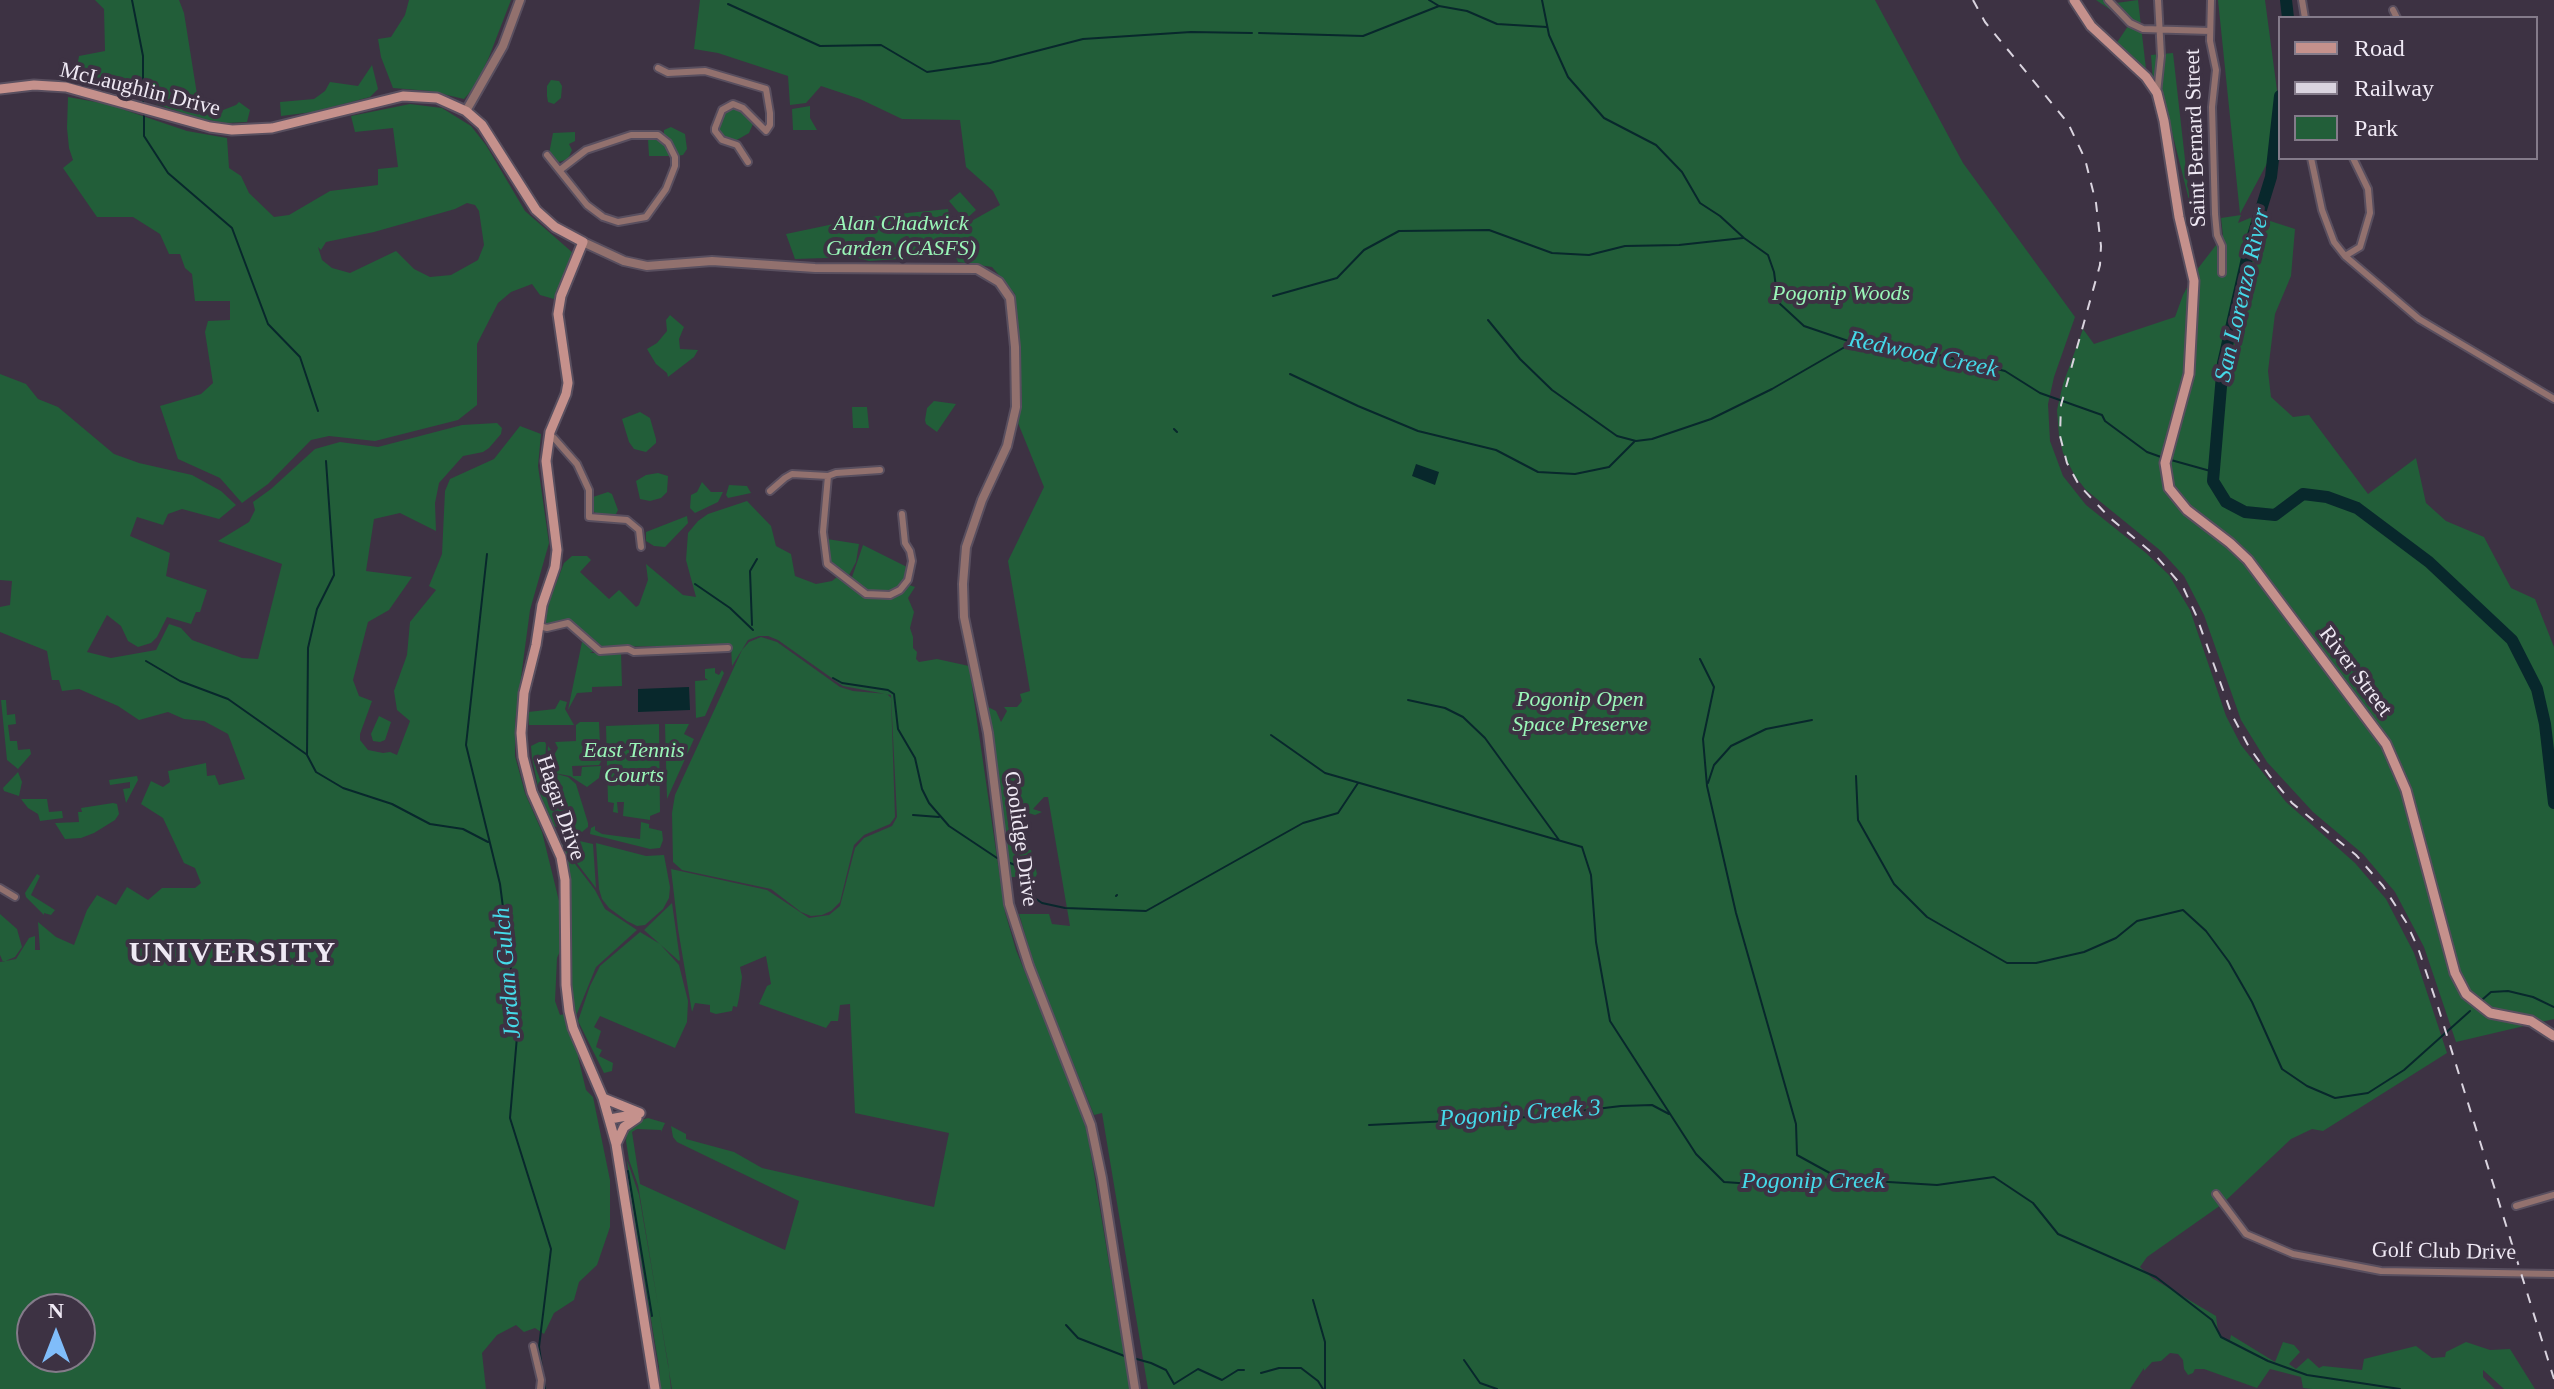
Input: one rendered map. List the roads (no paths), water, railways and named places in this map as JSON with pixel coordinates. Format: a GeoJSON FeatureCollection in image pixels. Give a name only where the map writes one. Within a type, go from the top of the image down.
{"type":"FeatureCollection","features":[{"type":"Feature","properties":{"kind":"main road"},"geometry":{"type":"LineString","coordinates":[[2074,0],[2091,26],[2138,68],[2157,93]]}},
{"type":"Feature","properties":{"kind":"main road","name":"McLaughlin Drive"},"geometry":{"type":"LineString","coordinates":[[0,89],[46,85],[66,87],[221,129],[257,129],[414,96],[437,98],[466,111],[482,125],[536,210],[555,227],[583,242]]}},
{"type":"Feature","properties":{"kind":"main road","name":"River Street"},"geometry":{"type":"LineString","coordinates":[[2157,93],[2179,217],[2193,268],[2187,386],[2167,451],[2166,481],[2179,503],[2248,560],[2386,744],[2406,790],[2455,973],[2466,994],[2473,1003],[2490,1013],[2531,1021],[2554,1036]]}},
{"type":"Feature","properties":{"kind":"main road","name":"Hagar Drive"},"geometry":{"type":"LineString","coordinates":[[583,242],[561,296],[558,314],[568,383],[550,432],[547,454],[557,550],[522,713],[523,757],[532,792],[561,857],[565,880],[569,1011],[603,1098],[616,1144],[655,1389]]}},
{"type":"Feature","properties":{"kind":"main road"},"geometry":{"type":"LineString","coordinates":[[603,1098],[638,1116]]}},
{"type":"Feature","properties":{"kind":"main road"},"geometry":{"type":"LineString","coordinates":[[610,1119],[638,1116]]}},
{"type":"Feature","properties":{"kind":"main road"},"geometry":{"type":"LineString","coordinates":[[616,1144],[624,1127],[638,1116]]}},
{"type":"Feature","properties":{"kind":"street"},"geometry":{"type":"LineString","coordinates":[[466,111],[503,46],[520,0]]}},
{"type":"Feature","properties":{"kind":"street"},"geometry":{"type":"LineString","coordinates":[[2108,0],[2130,23],[2143,29],[2210,31]]}},
{"type":"Feature","properties":{"kind":"street"},"geometry":{"type":"LineString","coordinates":[[2157,93],[2161,56],[2158,0]]}},
{"type":"Feature","properties":{"kind":"street","name":"Saint Bernard Street"},"geometry":{"type":"LineString","coordinates":[[2211,0],[2210,31],[2216,70],[2212,122],[2215,214],[2217,235],[2222,246],[2222,273]]}},
{"type":"Feature","properties":{"kind":"street"},"geometry":{"type":"LineString","coordinates":[[2393,10],[2396,16]]}},
{"type":"Feature","properties":{"kind":"street"},"geometry":{"type":"LineString","coordinates":[[658,68],[668,73],[705,71],[763,87],[770,104],[770,125],[766,131],[738,105],[730,104],[722,110],[715,131],[722,140],[737,145],[748,162]]}},
{"type":"Feature","properties":{"kind":"street"},"geometry":{"type":"LineString","coordinates":[[547,155],[587,205],[603,217],[626,221],[646,217],[650,212],[666,189],[675,166],[675,157],[668,143],[658,135],[631,135],[586,150],[560,170]]}},
{"type":"Feature","properties":{"kind":"street"},"geometry":{"type":"LineString","coordinates":[[2311,160],[2322,210],[2334,242],[2345,256],[2419,319],[2554,399]]}},
{"type":"Feature","properties":{"kind":"street"},"geometry":{"type":"LineString","coordinates":[[2345,256],[2360,247],[2370,213],[2368,189],[2354,160]]}},
{"type":"Feature","properties":{"kind":"street","name":"McLaughlin Drive"},"geometry":{"type":"LineString","coordinates":[[583,242],[624,261],[647,266],[712,261],[815,268],[977,269],[992,276],[1005,289]]}},
{"type":"Feature","properties":{"kind":"street","name":"Coolidge Drive"},"geometry":{"type":"LineString","coordinates":[[1005,289],[1013,316],[1016,407],[1007,446],[982,500],[966,547],[964,617],[988,733],[1009,904],[1029,966],[1091,1125],[1135,1389]]}},
{"type":"Feature","properties":{"kind":"street"},"geometry":{"type":"LineString","coordinates":[[554,438],[577,464],[589,490],[589,517],[627,520],[639,530],[641,547]]}},
{"type":"Feature","properties":{"kind":"street"},"geometry":{"type":"LineString","coordinates":[[770,491],[788,475],[828,476],[880,470]]}},
{"type":"Feature","properties":{"kind":"street"},"geometry":{"type":"LineString","coordinates":[[828,476],[823,532],[827,564],[866,594],[890,595],[900,590],[908,580],[912,561],[905,543],[902,514]]}},
{"type":"Feature","properties":{"kind":"street"},"geometry":{"type":"LineString","coordinates":[[539,626],[547,628],[568,623],[600,651],[728,648]]}},
{"type":"Feature","properties":{"kind":"street"},"geometry":{"type":"LineString","coordinates":[[0,888],[15,897]]}},
{"type":"Feature","properties":{"kind":"street","name":"Golf Club Drive"},"geometry":{"type":"LineString","coordinates":[[2216,1194],[2246,1234],[2293,1254],[2381,1271],[2554,1274]]}},
{"type":"Feature","properties":{"kind":"street"},"geometry":{"type":"LineString","coordinates":[[2516,1206],[2554,1195]]}},
{"type":"Feature","properties":{"kind":"street"},"geometry":{"type":"LineString","coordinates":[[533,1346],[541,1380],[540,1389]]}},
{"type":"Feature","properties":{"kind":"waterway"},"geometry":{"type":"LineString","coordinates":[[132,0],[143,56],[143,106]]}},
{"type":"Feature","properties":{"kind":"waterway"},"geometry":{"type":"LineString","coordinates":[[1429,0],[1497,24],[1547,27]]}},
{"type":"Feature","properties":{"kind":"waterway","name":"Redwood Creek"},"geometry":{"type":"LineString","coordinates":[[1542,0],[1549,35],[1568,77],[1604,118],[1656,145],[1682,172],[1700,203],[1768,255],[1778,302],[1804,326],[1866,347],[1926,352],[2005,371],[2040,393],[2102,415],[2105,421],[2147,452],[2161,457]]}},
{"type":"Feature","properties":{"kind":"waterway","name":"San Lorenzo River"},"geometry":{"type":"LineString","coordinates":[[2286,0],[2288,16]]}},
{"type":"Feature","properties":{"kind":"waterway"},"geometry":{"type":"LineString","coordinates":[[728,4],[820,46],[881,45],[927,72],[990,63],[1083,39],[1191,32],[1252,33]]}},
{"type":"Feature","properties":{"kind":"waterway"},"geometry":{"type":"LineString","coordinates":[[1259,33],[1363,36],[1439,6]]}},
{"type":"Feature","properties":{"kind":"waterway"},"geometry":{"type":"LineString","coordinates":[[144,112],[144,136],[168,173],[232,228],[268,324],[300,357],[318,411]]}},
{"type":"Feature","properties":{"kind":"waterway","name":"San Lorenzo River"},"geometry":{"type":"LineString","coordinates":[[2278,114],[2271,177],[2250,245],[2223,363],[2213,481],[2226,502],[2245,512],[2275,515],[2303,494],[2327,497],[2357,508],[2429,562],[2512,640],[2537,689],[2545,724],[2554,803]]}},
{"type":"Feature","properties":{"kind":"waterway"},"geometry":{"type":"LineString","coordinates":[[1273,296],[1337,278],[1364,250],[1399,231],[1489,230],[1552,253],[1589,255],[1625,246],[1679,245],[1743,238]]}},
{"type":"Feature","properties":{"kind":"waterway"},"geometry":{"type":"LineString","coordinates":[[1488,320],[1520,359],[1552,390],[1617,436],[1636,441],[1652,439],[1711,419],[1772,389],[1850,344]]}},
{"type":"Feature","properties":{"kind":"waterway"},"geometry":{"type":"LineString","coordinates":[[1290,374],[1418,431],[1496,450],[1538,472],[1575,474],[1609,467],[1634,442]]}},
{"type":"Feature","properties":{"kind":"waterway"},"geometry":{"type":"LineString","coordinates":[[1174,429],[1177,432]]}},
{"type":"Feature","properties":{"kind":"waterway","name":"Redwood Creek"},"geometry":{"type":"LineString","coordinates":[[2171,460],[2214,472]]}},
{"type":"Feature","properties":{"kind":"waterway"},"geometry":{"type":"LineString","coordinates":[[326,461],[334,575],[317,609],[308,648],[307,755],[316,772],[343,788],[392,804],[430,824],[463,829],[488,842]]}},
{"type":"Feature","properties":{"kind":"waterway","name":"Jordan Gulch"},"geometry":{"type":"LineString","coordinates":[[487,554],[466,745],[500,884],[518,1025],[510,1118],[551,1249],[539,1347],[543,1375]]}},
{"type":"Feature","properties":{"kind":"waterway"},"geometry":{"type":"LineString","coordinates":[[752,625],[750,571],[757,559]]}},
{"type":"Feature","properties":{"kind":"waterway"},"geometry":{"type":"LineString","coordinates":[[695,584],[730,608],[753,630]]}},
{"type":"Feature","properties":{"kind":"waterway"},"geometry":{"type":"LineString","coordinates":[[1700,659],[1714,687],[1703,739],[1707,786],[1736,913],[1796,1124],[1797,1155],[1837,1177]]}},
{"type":"Feature","properties":{"kind":"waterway"},"geometry":{"type":"LineString","coordinates":[[146,661],[180,681],[228,699],[306,754]]}},
{"type":"Feature","properties":{"kind":"waterway"},"geometry":{"type":"LineString","coordinates":[[833,678],[842,683],[888,690],[894,694],[898,729],[915,758],[922,789],[929,803],[949,826],[997,858]]}},
{"type":"Feature","properties":{"kind":"waterway"},"geometry":{"type":"LineString","coordinates":[[1408,700],[1445,708],[1463,717],[1485,738],[1559,840]]}},
{"type":"Feature","properties":{"kind":"waterway"},"geometry":{"type":"LineString","coordinates":[[1708,783],[1714,765],[1731,746],[1766,729],[1812,720]]}},
{"type":"Feature","properties":{"kind":"waterway","name":"Pogonip Creek"},"geometry":{"type":"LineString","coordinates":[[1271,735],[1325,773],[1582,847],[1591,875],[1596,942],[1610,1021],[1696,1154],[1724,1182],[1753,1184],[1840,1179],[1937,1185],[1994,1177],[2033,1203],[2058,1234],[2156,1277],[2212,1320],[2221,1337],[2268,1361],[2307,1375],[2400,1389]]}},
{"type":"Feature","properties":{"kind":"waterway"},"geometry":{"type":"LineString","coordinates":[[1856,776],[1858,820],[1894,884],[1927,917],[2007,963],[2036,963],[2084,952],[2116,938],[2137,921],[2183,910],[2206,931],[2229,962],[2252,1002],[2282,1069],[2307,1086],[2335,1098],[2368,1093],[2404,1070],[2470,1011]]}},
{"type":"Feature","properties":{"kind":"waterway"},"geometry":{"type":"LineString","coordinates":[[1010,863],[1020,867],[1026,892],[1042,903],[1065,908],[1146,911],[1303,823],[1338,813],[1358,783]]}},
{"type":"Feature","properties":{"kind":"waterway"},"geometry":{"type":"LineString","coordinates":[[913,815],[939,817]]}},
{"type":"Feature","properties":{"kind":"waterway"},"geometry":{"type":"LineString","coordinates":[[2483,999],[2491,992],[2508,991],[2533,997],[2554,1007]]}},
{"type":"Feature","properties":{"kind":"waterway","name":"Pogonip Creek 3"},"geometry":{"type":"LineString","coordinates":[[1369,1125],[1529,1117],[1621,1106],[1652,1105],[1669,1114]]}},
{"type":"Feature","properties":{"kind":"waterway"},"geometry":{"type":"LineString","coordinates":[[628,1171],[652,1316]]}},
{"type":"Feature","properties":{"kind":"waterway"},"geometry":{"type":"LineString","coordinates":[[1313,1300],[1325,1342],[1325,1389]]}},
{"type":"Feature","properties":{"kind":"waterway"},"geometry":{"type":"LineString","coordinates":[[1066,1325],[1078,1338],[1127,1357]]}},
{"type":"Feature","properties":{"kind":"waterway"},"geometry":{"type":"LineString","coordinates":[[1133,1358],[1166,1370],[1174,1384],[1198,1369],[1222,1380],[1238,1370],[1244,1370]]}},
{"type":"Feature","properties":{"kind":"waterway"},"geometry":{"type":"LineString","coordinates":[[1464,1360],[1480,1383],[1497,1389]]}},
{"type":"Feature","properties":{"kind":"waterway"},"geometry":{"type":"LineString","coordinates":[[1261,1373],[1279,1368],[1301,1368],[1323,1389]]}},
{"type":"Feature","properties":{"kind":"waterway","name":"Jordan Gulch"},"geometry":{"type":"LineString","coordinates":[[544,1382],[545,1389]]}},
{"type":"Feature","properties":{"kind":"railway"},"geometry":{"type":"LineString","coordinates":[[1973,0],[1985,22],[2068,123],[2085,159],[2096,203],[2100,265],[2061,405],[2060,436],[2067,463],[2079,485],[2110,518],[2156,556],[2183,587],[2232,715],[2269,775],[2292,803],[2356,855],[2383,886],[2406,922],[2439,1010],[2554,1379]]}},
{"type":"Feature","properties":{"kind":"district","name":"UNIVERSITY"},"geometry":{"type":"Point","coordinates":[233,954]}},
{"type":"Feature","properties":{"kind":"park label","name":"Alan Chadwick Garden (CASFS)"},"geometry":{"type":"Point","coordinates":[901,236]}},
{"type":"Feature","properties":{"kind":"park label","name":"Pogonip Woods"},"geometry":{"type":"Point","coordinates":[1841,294]}},
{"type":"Feature","properties":{"kind":"park label","name":"Pogonip Open Space Preserve"},"geometry":{"type":"Point","coordinates":[1580,712]}},
{"type":"Feature","properties":{"kind":"park label","name":"East Tennis Courts"},"geometry":{"type":"Point","coordinates":[634,764]}}]}
